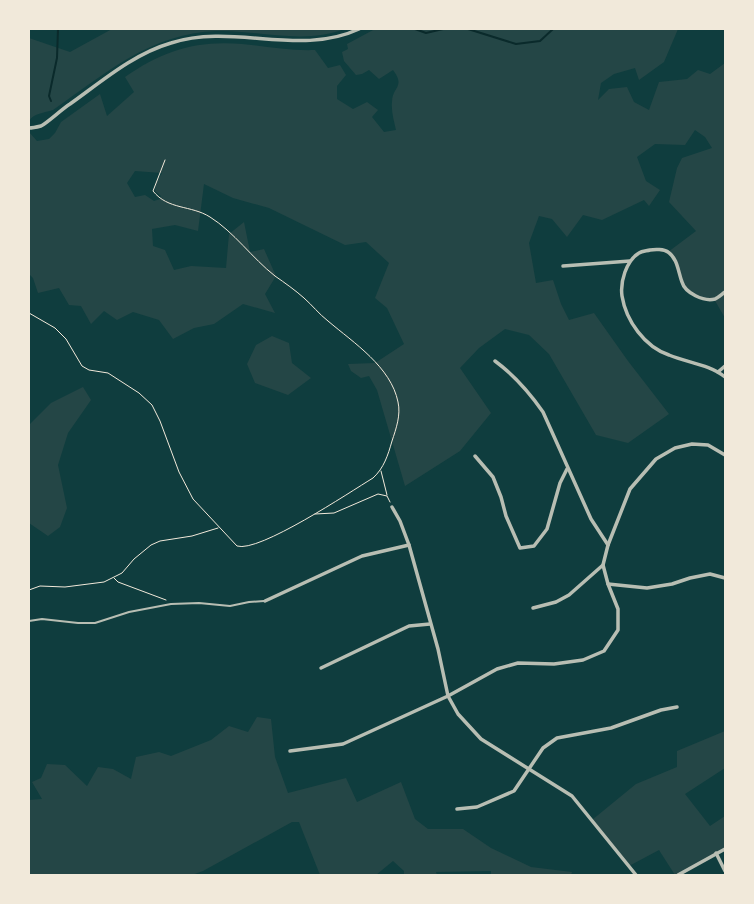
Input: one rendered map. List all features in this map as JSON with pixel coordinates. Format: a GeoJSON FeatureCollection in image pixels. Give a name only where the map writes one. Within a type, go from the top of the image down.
{"type":"FeatureCollection","features":[{"type":"Feature","properties":{"kind":"street"},"geometry":{"type":"LineString","coordinates":[[29,128],[42,126],[57,112],[123,66],[170,43],[205,36],[228,35],[305,41],[336,38],[359,29]]}},
{"type":"Feature","properties":{"kind":"street"},"geometry":{"type":"LineString","coordinates":[[725,292],[714,299],[698,298],[682,284],[678,266],[668,252],[656,249],[639,253],[630,261],[622,278],[622,295],[626,312],[634,326],[648,342],[668,355],[693,362],[718,372],[725,378]]}},
{"type":"Feature","properties":{"kind":"street"},"geometry":{"type":"LineString","coordinates":[[563,266],[630,261]]}},
{"type":"Feature","properties":{"kind":"street"},"geometry":{"type":"LineString","coordinates":[[495,361],[510,373],[532,396],[543,412],[591,519],[608,545]]}},
{"type":"Feature","properties":{"kind":"street"},"geometry":{"type":"LineString","coordinates":[[718,372],[725,366]]}},
{"type":"Feature","properties":{"kind":"street"},"geometry":{"type":"LineString","coordinates":[[290,751],[343,744],[448,696],[497,669],[518,663],[554,664],[583,660],[604,651],[618,630],[618,609],[608,584],[603,566],[608,545],[630,489],[656,459],[675,448],[692,444],[708,445],[725,454]]}},
{"type":"Feature","properties":{"kind":"street"},"geometry":{"type":"LineString","coordinates":[[475,456],[493,477],[506,516],[520,548],[534,546],[547,529],[560,483],[568,469]]}},
{"type":"Feature","properties":{"kind":"street"},"geometry":{"type":"LineString","coordinates":[[392,507],[400,521],[409,545],[438,649],[448,696],[458,714],[481,739],[572,796],[636,875]]}},
{"type":"Feature","properties":{"kind":"street"},"geometry":{"type":"LineString","coordinates":[[265,601],[362,556],[409,545]]}},
{"type":"Feature","properties":{"kind":"street"},"geometry":{"type":"LineString","coordinates":[[533,608],[556,602],[569,595],[603,566]]}},
{"type":"Feature","properties":{"kind":"street"},"geometry":{"type":"LineString","coordinates":[[608,584],[647,588],[672,584],[690,578],[710,574],[725,578]]}},
{"type":"Feature","properties":{"kind":"street"},"geometry":{"type":"LineString","coordinates":[[321,668],[409,626],[430,624]]}},
{"type":"Feature","properties":{"kind":"street"},"geometry":{"type":"LineString","coordinates":[[457,809],[477,807],[514,791],[543,748],[557,738],[611,728],[661,710],[677,707]]}},
{"type":"Feature","properties":{"kind":"street"},"geometry":{"type":"LineString","coordinates":[[678,875],[725,849]]}},
{"type":"Feature","properties":{"kind":"street"},"geometry":{"type":"LineString","coordinates":[[716,854],[725,871]]}},
{"type":"Feature","properties":{"kind":"lane"},"geometry":{"type":"LineString","coordinates":[[29,621],[42,619],[78,623],[95,622],[129,612],[169,604],[199,603],[230,606],[248,602],[265,601]]}},
{"type":"Feature","properties":{"kind":"path"},"geometry":{"type":"LineString","coordinates":[[29,313],[55,328],[66,339],[82,366],[89,370],[108,372],[139,393],[152,405],[160,420],[193,500],[236,546],[246,547],[258,543],[314,514],[373,478],[381,471],[399,413],[397,398],[388,380],[361,348],[328,322],[305,299],[264,266],[219,224],[202,213],[176,206],[157,195],[153,191],[164,160]]}},
{"type":"Feature","properties":{"kind":"path"},"geometry":{"type":"LineString","coordinates":[[381,471],[387,496],[392,507]]}},
{"type":"Feature","properties":{"kind":"path"},"geometry":{"type":"LineString","coordinates":[[314,514],[334,513],[382,493],[387,496]]}},
{"type":"Feature","properties":{"kind":"path"},"geometry":{"type":"LineString","coordinates":[[29,590],[40,586],[65,587],[104,582],[122,573],[134,559],[151,545],[160,541],[192,536],[219,528]]}},
{"type":"Feature","properties":{"kind":"path"},"geometry":{"type":"LineString","coordinates":[[114,578],[118,582],[165,599],[169,604]]}},
{"type":"Feature","properties":{"kind":"shaded area"},"geometry":{"type":"Polygon","coordinates":[[[112,29],[344,29],[329,34],[313,36],[281,36],[233,31],[217,31],[193,33],[170,39],[149,47],[129,58],[53,110],[36,115],[29,121],[29,38],[70,52],[112,29]]]}},
{"type":"Feature","properties":{"kind":"shaded area"},"geometry":{"type":"Polygon","coordinates":[[[375,29],[678,29],[664,62],[639,80],[635,68],[614,74],[601,83],[598,100],[609,89],[627,87],[634,102],[649,110],[659,82],[687,79],[698,70],[710,74],[725,63],[725,318],[714,299],[698,297],[682,284],[678,266],[668,252],[696,231],[669,202],[677,168],[682,158],[712,148],[705,137],[695,130],[685,145],[655,144],[637,157],[646,181],[660,190],[649,206],[644,200],[602,220],[583,215],[567,237],[552,219],[539,216],[529,243],[536,283],[553,280],[561,304],[569,320],[594,313],[628,361],[669,414],[628,443],[596,435],[549,354],[529,335],[505,329],[479,348],[460,368],[491,413],[460,451],[405,486],[377,390],[369,376],[361,378],[351,371],[348,364],[375,363],[404,344],[387,308],[375,298],[389,263],[366,242],[345,245],[269,208],[233,198],[204,184],[198,231],[175,225],[152,229],[153,246],[165,250],[174,270],[191,266],[226,268],[229,234],[244,222],[250,252],[264,249],[276,276],[265,294],[275,313],[243,304],[214,324],[194,328],[173,339],[159,320],[133,312],[117,320],[104,311],[91,324],[81,306],[69,305],[59,288],[38,293],[33,278],[29,274],[29,132],[37,141],[49,139],[55,133],[61,122],[100,94],[107,116],[134,92],[125,77],[139,68],[152,60],[180,49],[225,43],[296,50],[315,50],[328,68],[340,65],[346,75],[337,86],[337,99],[353,109],[367,102],[378,110],[372,117],[384,132],[396,130],[392,105],[394,93],[398,84],[397,76],[393,70],[379,79],[369,70],[362,74],[356,75],[344,61],[342,52],[348,49],[347,44],[375,29]],[[135,171],[127,183],[135,197],[145,195],[154,201],[160,199],[161,196],[155,191],[156,183],[162,173],[135,171]]]}},
{"type":"Feature","properties":{"kind":"shaded area"},"geometry":{"type":"Polygon","coordinates":[[[272,336],[289,343],[292,363],[311,378],[288,395],[255,383],[247,364],[256,345],[272,336]]]}},
{"type":"Feature","properties":{"kind":"shaded area"},"geometry":{"type":"Polygon","coordinates":[[[83,387],[91,400],[68,433],[58,465],[67,508],[60,527],[48,536],[29,523],[29,425],[51,403],[83,387]]]}},
{"type":"Feature","properties":{"kind":"shaded area"},"geometry":{"type":"Polygon","coordinates":[[[257,717],[271,719],[275,757],[288,793],[346,778],[357,802],[401,782],[415,819],[428,829],[463,829],[491,848],[531,867],[572,872],[571,875],[491,875],[491,871],[436,872],[437,875],[404,875],[404,871],[393,861],[376,875],[320,875],[299,822],[292,822],[203,871],[192,875],[29,875],[29,800],[42,799],[32,782],[41,778],[47,764],[65,765],[87,786],[98,767],[113,769],[131,779],[136,757],[159,752],[171,756],[211,740],[229,726],[248,732],[257,717]]]}},
{"type":"Feature","properties":{"kind":"shaded area"},"geometry":{"type":"Polygon","coordinates":[[[725,731],[725,768],[685,794],[710,826],[725,816],[725,849],[678,875],[675,875],[659,850],[629,866],[592,820],[636,784],[677,767],[677,751],[725,731]]]}},
{"type":"Feature","properties":{"kind":"waterway"},"geometry":{"type":"LineString","coordinates":[[51,101],[49,96],[57,58],[58,29]]}},
{"type":"Feature","properties":{"kind":"waterway"},"geometry":{"type":"LineString","coordinates":[[415,29],[426,33],[443,29]]}},
{"type":"Feature","properties":{"kind":"waterway"},"geometry":{"type":"LineString","coordinates":[[468,29],[516,44],[540,41],[553,29]]}}]}
